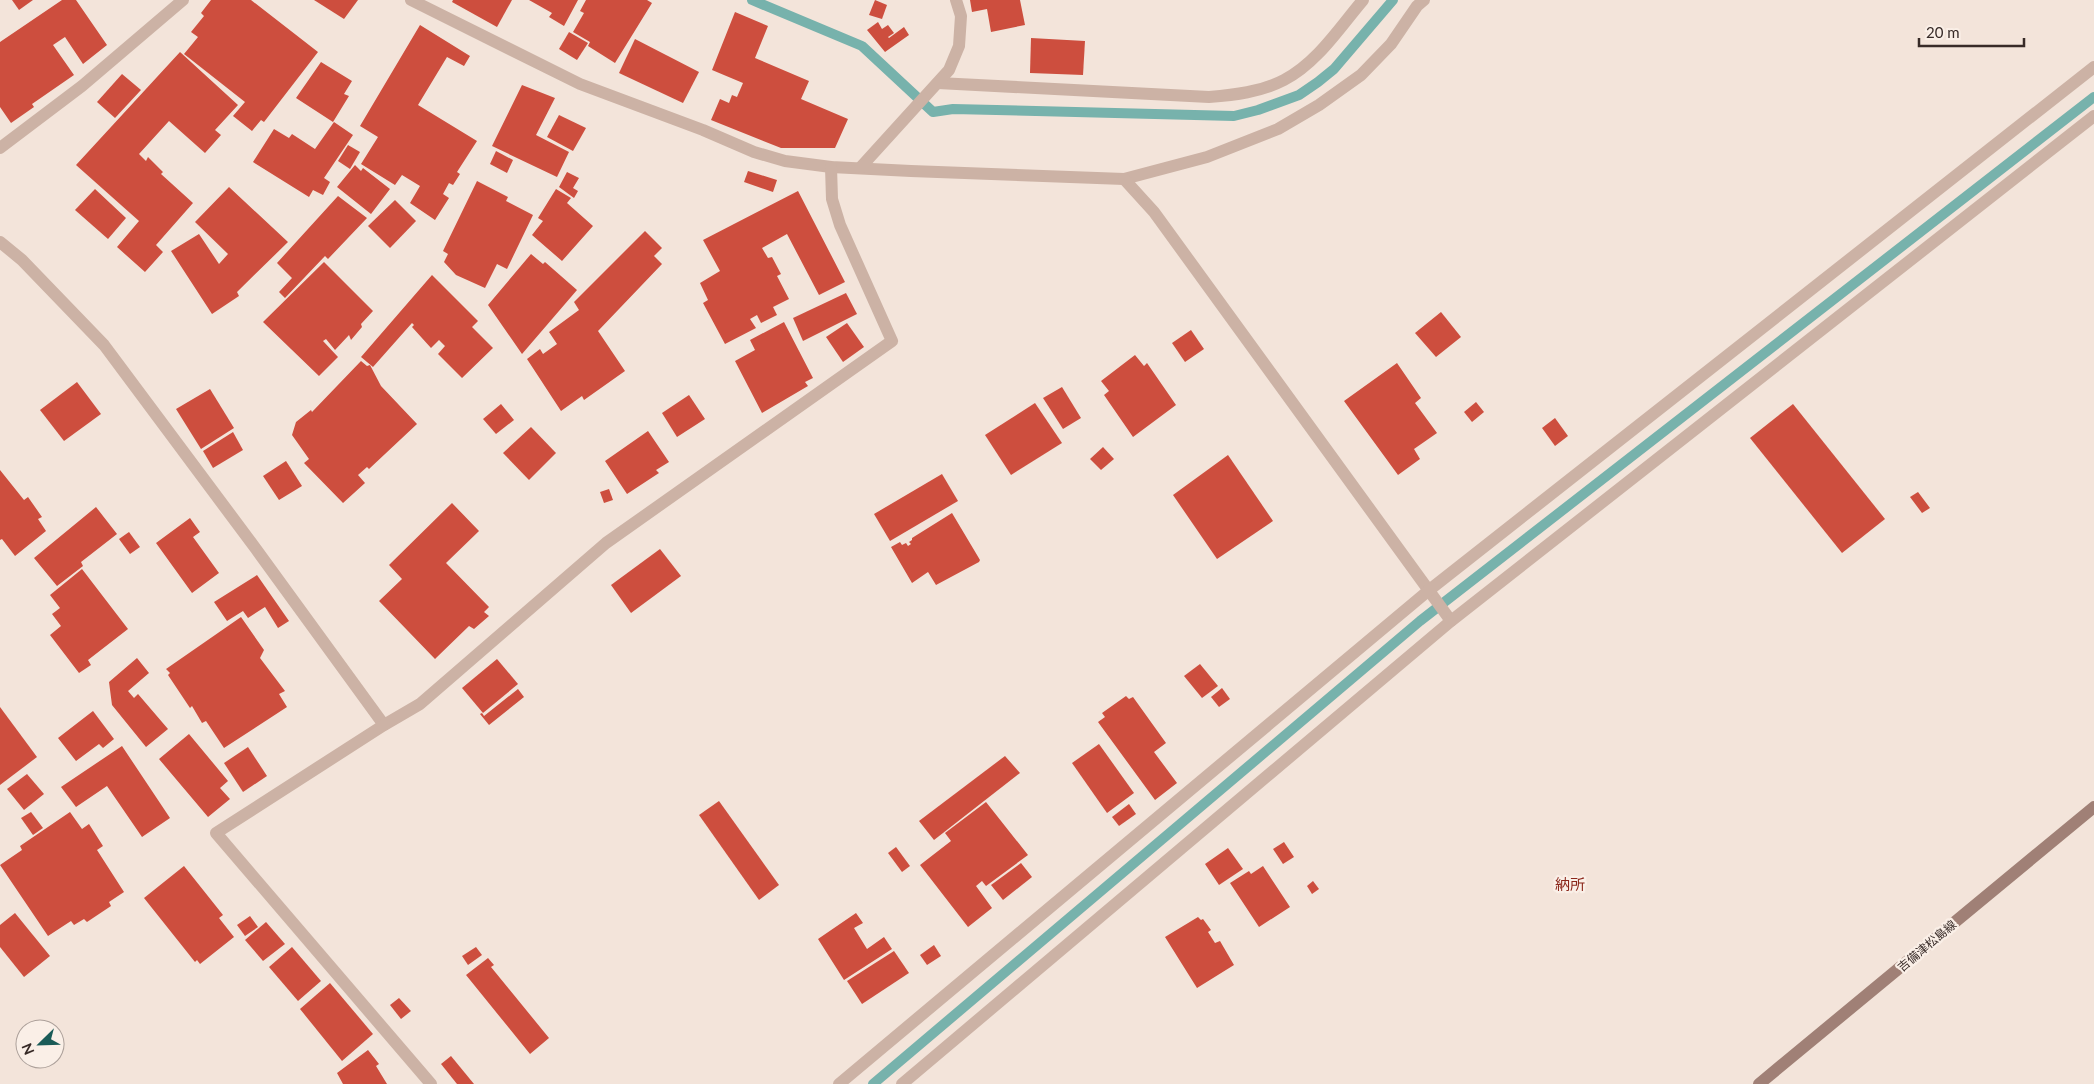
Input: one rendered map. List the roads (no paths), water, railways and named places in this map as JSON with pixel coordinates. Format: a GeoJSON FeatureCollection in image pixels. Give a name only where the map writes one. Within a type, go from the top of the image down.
{"type":"FeatureCollection","features":[{"type":"Feature","properties":{"kind":"main road","name":"吉備津松島線"},"geometry":{"type":"LineString","coordinates":[[1759,1084],[2094,807]]}},
{"type":"Feature","properties":{"kind":"street"},"geometry":{"type":"LineString","coordinates":[[0,148],[82,86],[183,0]]}},
{"type":"Feature","properties":{"kind":"street"},"geometry":{"type":"LineString","coordinates":[[412,0],[580,84],[703,130],[754,152],[785,161],[831,167],[1124,180],[1207,157],[1278,129],[1319,105],[1361,75],[1391,44],[1417,6],[1424,0]]}},
{"type":"Feature","properties":{"kind":"street"},"geometry":{"type":"LineString","coordinates":[[860,168],[949,70],[959,46],[961,16],[956,0]]}},
{"type":"Feature","properties":{"kind":"street"},"geometry":{"type":"LineString","coordinates":[[936,86],[1209,97],[1239,94],[1284,80],[1301,69],[1363,0]]}},
{"type":"Feature","properties":{"kind":"street"},"geometry":{"type":"LineString","coordinates":[[839,1084],[1428,591],[2094,67]]}},
{"type":"Feature","properties":{"kind":"street"},"geometry":{"type":"LineString","coordinates":[[902,1084],[1451,621],[2094,116]]}},
{"type":"Feature","properties":{"kind":"street"},"geometry":{"type":"LineString","coordinates":[[431,1084],[216,833],[420,704],[606,543],[892,341],[840,224],[832,199],[831,167]]}},
{"type":"Feature","properties":{"kind":"street"},"geometry":{"type":"LineString","coordinates":[[1124,180],[1154,212],[1451,621]]}},
{"type":"Feature","properties":{"kind":"street"},"geometry":{"type":"LineString","coordinates":[[0,242],[22,260],[104,345],[384,725]]}},
{"type":"Feature","properties":{"kind":"waterway"},"geometry":{"type":"LineString","coordinates":[[752,0],[862,46],[933,112],[953,109],[1234,116],[1258,110],[1299,95],[1318,82],[1334,69],[1393,0]]}},
{"type":"Feature","properties":{"kind":"waterway"},"geometry":{"type":"LineString","coordinates":[[873,1084],[1420,621],[2094,97]]}},
{"type":"Feature","properties":{"kind":"district","name":"納所"},"geometry":{"type":"Point","coordinates":[1570,885]}}]}
